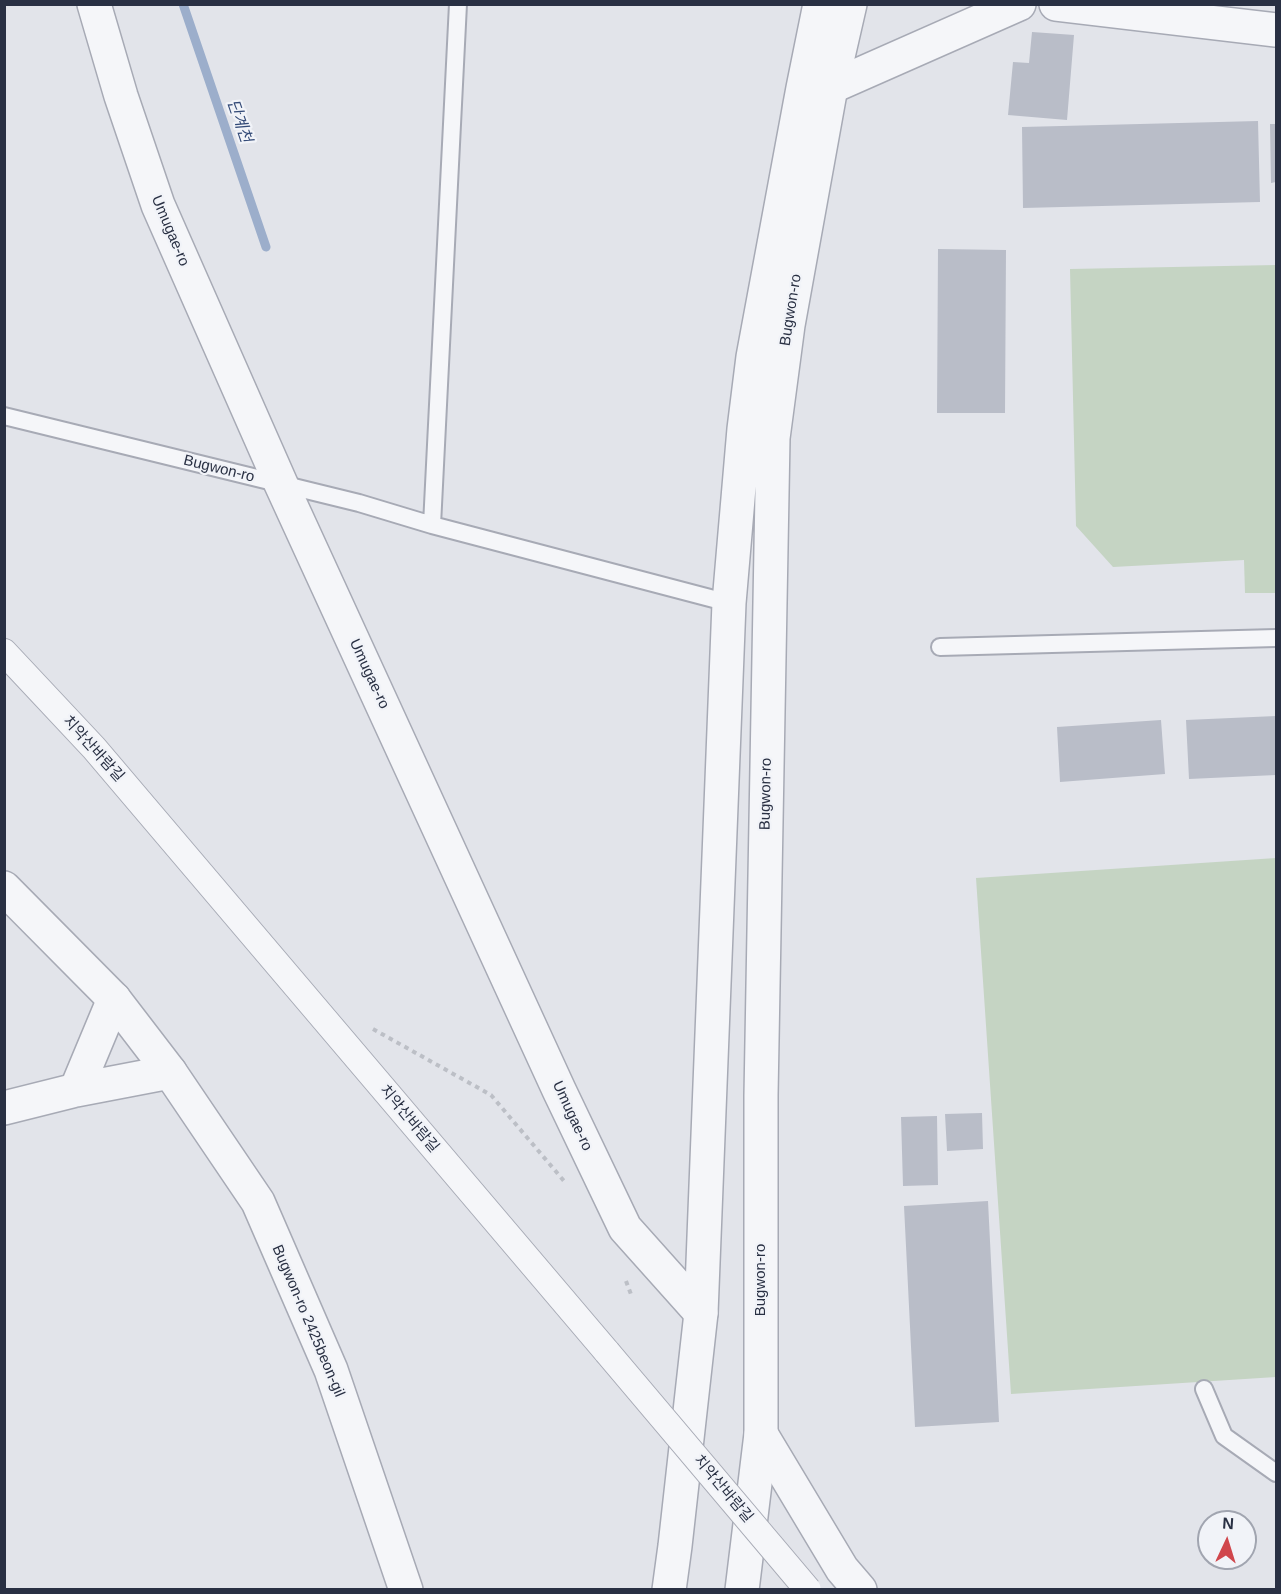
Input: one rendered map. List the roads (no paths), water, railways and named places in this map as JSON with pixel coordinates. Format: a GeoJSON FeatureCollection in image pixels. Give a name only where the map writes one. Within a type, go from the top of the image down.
{"type":"FeatureCollection","features":[{"type":"Feature","properties":{"kind":"street","name":"Umugae-ro"},"geometry":{"type":"LineString","coordinates":[[94,4],[121,96],[158,205],[281,484],[559,1090],[625,1228],[702,1313]]}},
{"type":"Feature","properties":{"kind":"street","name":"Bugwon-ro"},"geometry":{"type":"LineString","coordinates":[[666,1584],[702,1313],[729,603],[744,429],[753,357],[820,4]]}},
{"type":"Feature","properties":{"kind":"street","name":"Bugwon-ro"},"geometry":{"type":"LineString","coordinates":[[742,1590],[761,1434],[761,1095],[773,438],[788,325],[831,87],[850,4]]}},
{"type":"Feature","properties":{"kind":"street"},"geometry":{"type":"LineString","coordinates":[[831,87],[1020,4]]}},
{"type":"Feature","properties":{"kind":"street"},"geometry":{"type":"LineString","coordinates":[[1056,4],[1276,30]]}},
{"type":"Feature","properties":{"kind":"street","name":"치악산바람길"},"geometry":{"type":"LineString","coordinates":[[4,652],[94,748],[808,1590]]}},
{"type":"Feature","properties":{"kind":"street","name":"Bugwon-ro 2425beon-gil"},"geometry":{"type":"LineString","coordinates":[[4,888],[114,999],[170,1072],[258,1202],[331,1370],[406,1590]]}},
{"type":"Feature","properties":{"kind":"street"},"geometry":{"type":"LineString","coordinates":[[76,1090],[114,999]]}},
{"type":"Feature","properties":{"kind":"street"},"geometry":{"type":"LineString","coordinates":[[4,1108],[76,1090],[170,1072]]}},
{"type":"Feature","properties":{"kind":"street"},"geometry":{"type":"LineString","coordinates":[[761,1434],[842,1569],[860,1590]]}},
{"type":"Feature","properties":{"kind":"lane"},"geometry":{"type":"LineString","coordinates":[[432,525],[458,4]]}},
{"type":"Feature","properties":{"kind":"lane","name":"Bugwon-ro"},"geometry":{"type":"LineString","coordinates":[[4,416],[359,503],[432,525],[729,603]]}},
{"type":"Feature","properties":{"kind":"lane"},"geometry":{"type":"LineString","coordinates":[[940,647],[1276,638]]}},
{"type":"Feature","properties":{"kind":"lane"},"geometry":{"type":"LineString","coordinates":[[1204,1389],[1224,1436],[1276,1473]]}},
{"type":"Feature","properties":{"kind":"waterway","name":"단계천"},"geometry":{"type":"LineString","coordinates":[[183,4],[266,247]]}}]}
